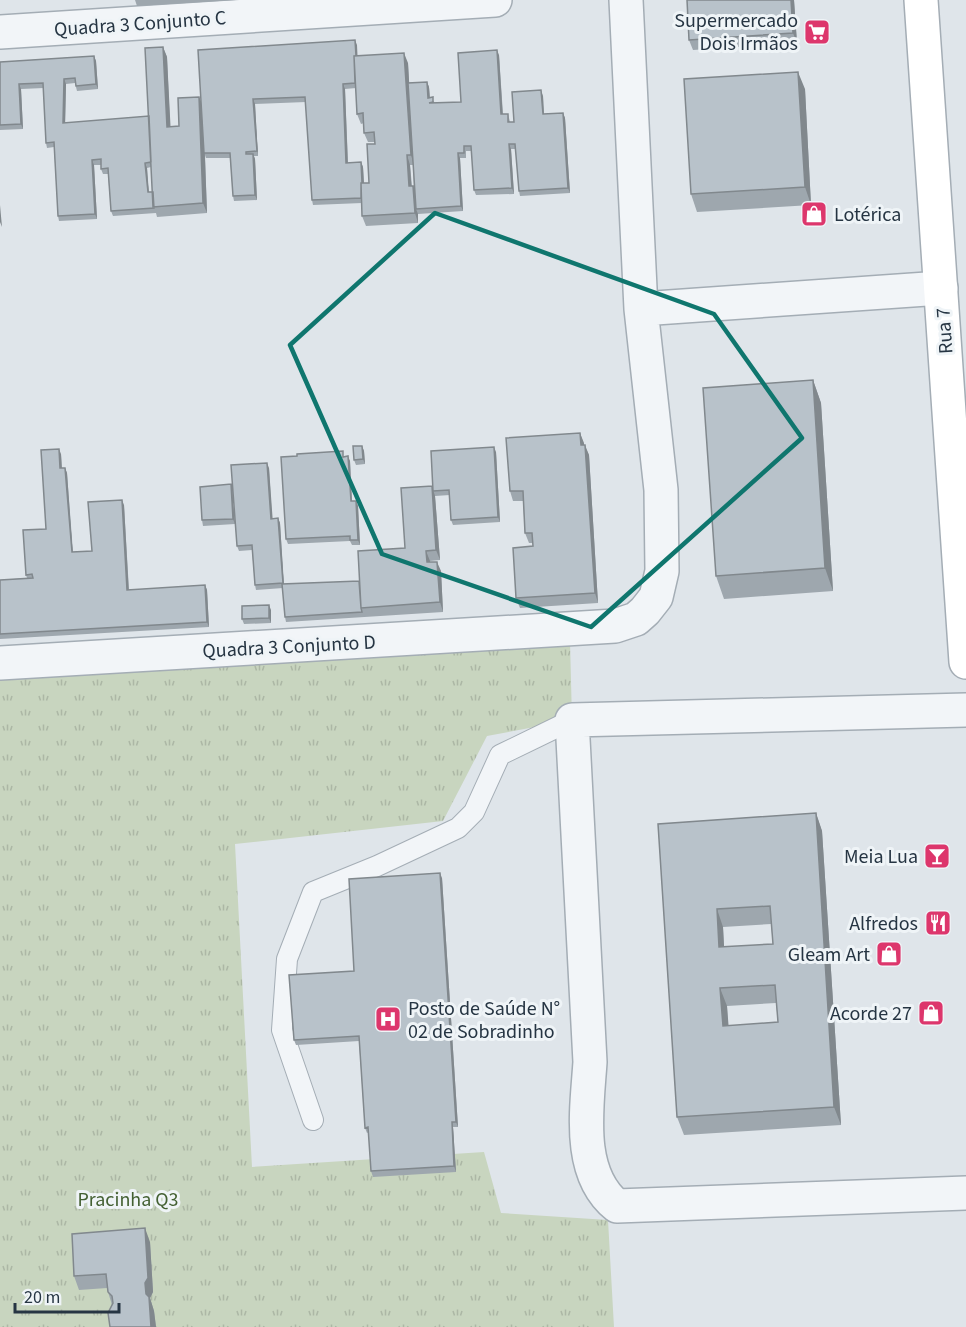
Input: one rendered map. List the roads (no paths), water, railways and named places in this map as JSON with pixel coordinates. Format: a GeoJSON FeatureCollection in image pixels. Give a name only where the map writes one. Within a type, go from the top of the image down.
{"type":"FeatureCollection","features":[{"type":"Feature","properties":{"kind":"main road","name":"Rua 7"},"geometry":{"type":"LineString","coordinates":[[921,0],[966,662]]}},
{"type":"Feature","properties":{"kind":"street","name":"Quadra 3 Conjunto C"},"geometry":{"type":"LineString","coordinates":[[0,32],[495,0]]}},
{"type":"Feature","properties":{"kind":"street","name":"Quadra 3 Conjunto D"},"geometry":{"type":"LineString","coordinates":[[0,663],[615,626],[636,619],[656,597],[662,571],[661,490],[641,309],[626,0]]}},
{"type":"Feature","properties":{"kind":"street"},"geometry":{"type":"LineString","coordinates":[[641,309],[941,288]]}},
{"type":"Feature","properties":{"kind":"street"},"geometry":{"type":"LineString","coordinates":[[966,710],[572,720],[590,1062],[587,1102],[589,1160],[597,1183],[607,1198],[617,1206],[966,1193]]}},
{"type":"Feature","properties":{"kind":"lane"},"geometry":{"type":"LineString","coordinates":[[314,1120],[282,1030],[287,959],[313,892],[377,866],[458,828],[474,812],[500,755],[572,720]]}},
{"type":"Feature","properties":{"kind":"place","name":"Supermercado Dois Irmãos"},"geometry":{"type":"Point","coordinates":[817,32]}},
{"type":"Feature","properties":{"kind":"place","name":"Lotérica"},"geometry":{"type":"Point","coordinates":[814,214]}},
{"type":"Feature","properties":{"kind":"place","name":"Meia Lua"},"geometry":{"type":"Point","coordinates":[937,856]}},
{"type":"Feature","properties":{"kind":"place","name":"Alfredos"},"geometry":{"type":"Point","coordinates":[938,923]}},
{"type":"Feature","properties":{"kind":"place","name":"Gleam Art"},"geometry":{"type":"Point","coordinates":[889,954]}},
{"type":"Feature","properties":{"kind":"place","name":"Acorde 27"},"geometry":{"type":"Point","coordinates":[931,1013]}},
{"type":"Feature","properties":{"kind":"place","name":"Posto de Saúde N° 02 de Sobradinho"},"geometry":{"type":"Point","coordinates":[388,1019]}},
{"type":"Feature","properties":{"kind":"park label","name":"Pracinha Q3"},"geometry":{"type":"Point","coordinates":[128,1199]}}]}
